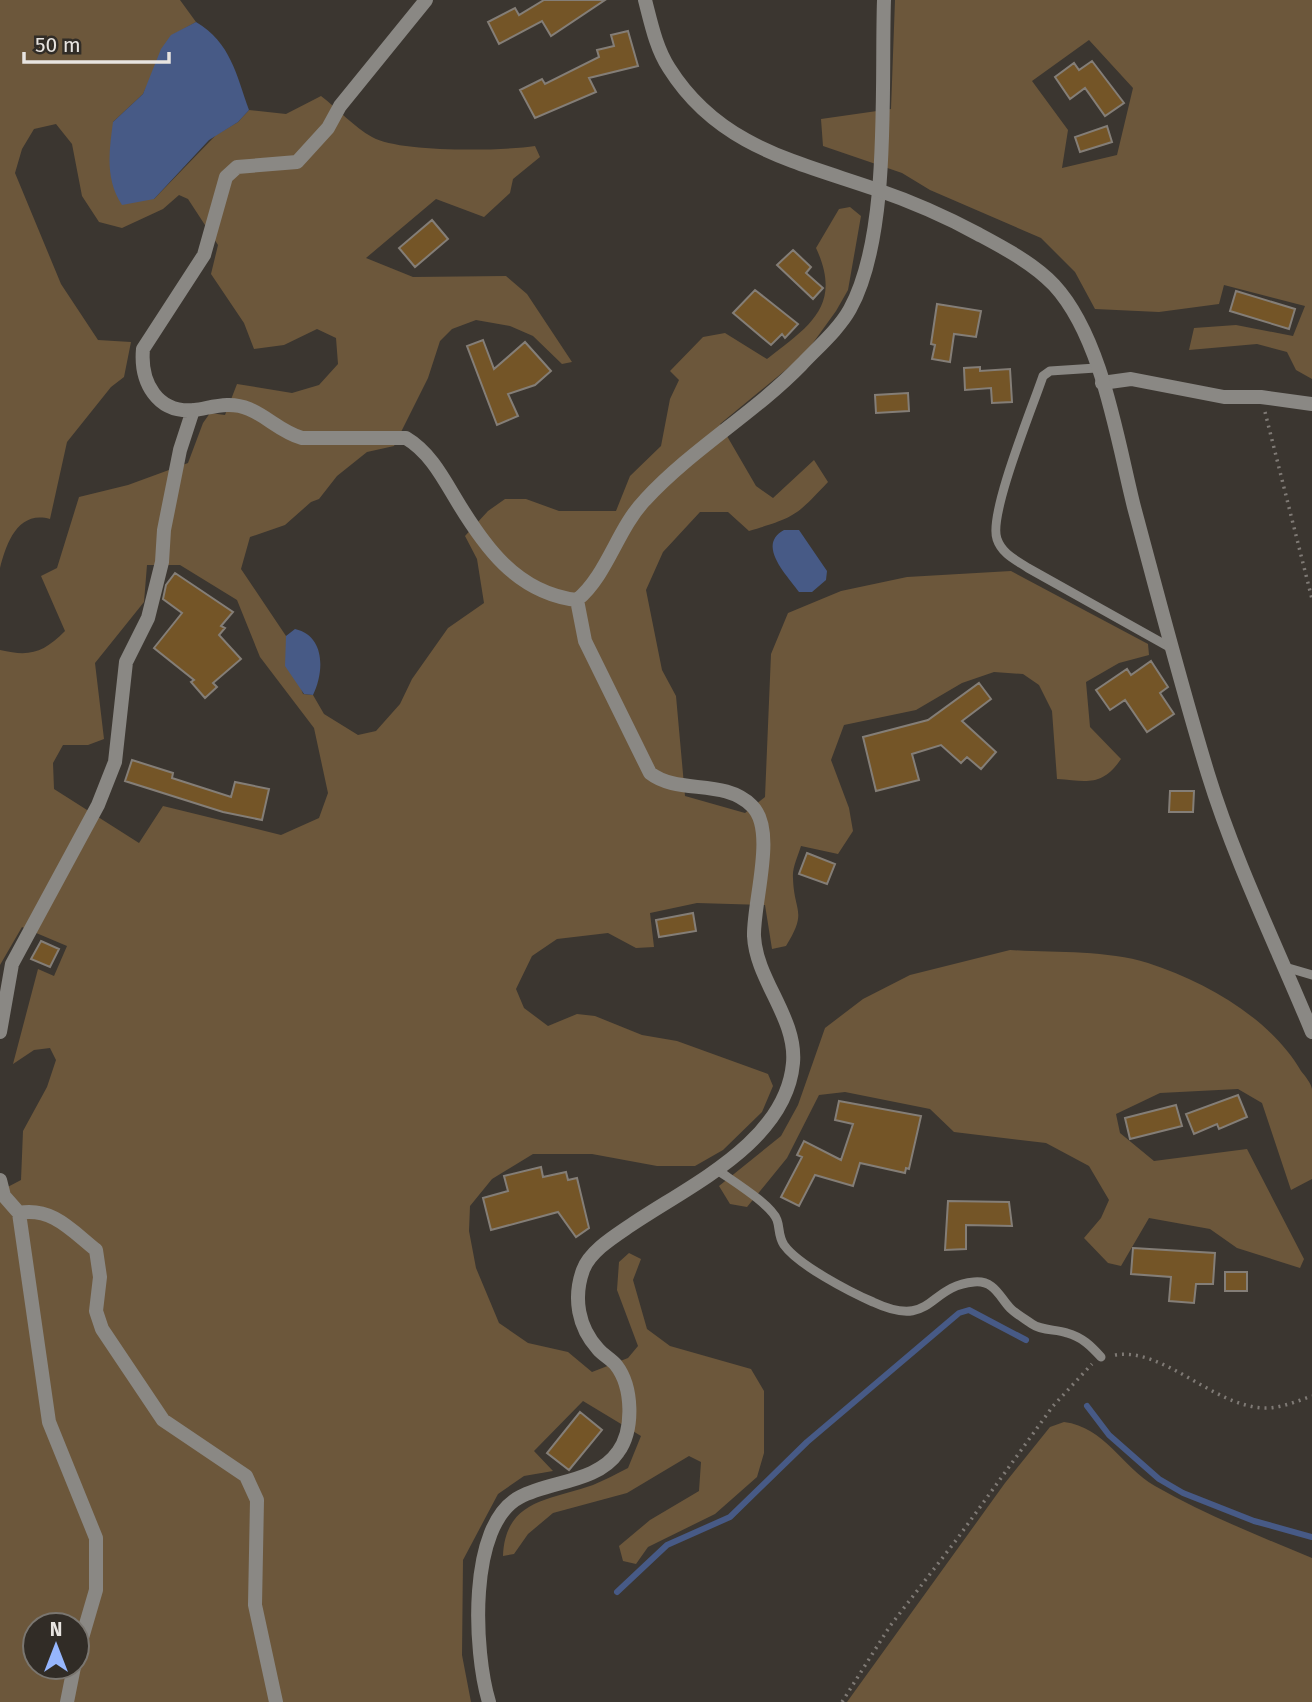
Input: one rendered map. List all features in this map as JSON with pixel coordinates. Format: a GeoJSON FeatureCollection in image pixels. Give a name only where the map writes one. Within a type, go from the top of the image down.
{"type":"FeatureCollection","features":[{"type":"Feature","properties":{"kind":"street"},"geometry":{"type":"LineString","coordinates":[[426,0],[340,106],[328,128],[297,162],[237,167],[226,177],[205,255],[143,349],[145,383],[154,396],[170,406],[193,410],[225,404],[249,409],[288,434],[302,438],[406,438],[417,444],[438,469],[472,527],[498,560],[522,581],[556,598],[577,600],[591,588],[610,551],[643,502],[701,447],[800,366],[849,312],[866,269],[879,190],[884,0]]}},
{"type":"Feature","properties":{"kind":"street"},"geometry":{"type":"LineString","coordinates":[[645,0],[658,46],[668,67],[700,107],[719,124],[768,152],[879,190],[947,217],[1010,251],[1053,284],[1073,309],[1086,333],[1102,383],[1171,648],[1209,778],[1312,1032]]}},
{"type":"Feature","properties":{"kind":"street"},"geometry":{"type":"LineString","coordinates":[[1102,383],[1131,379],[1224,397],[1261,397],[1312,404]]}},
{"type":"Feature","properties":{"kind":"street"},"geometry":{"type":"LineString","coordinates":[[0,1032],[12,964],[98,804],[115,762],[126,662],[148,618],[162,562],[164,530],[180,450],[193,410]]}},
{"type":"Feature","properties":{"kind":"street"},"geometry":{"type":"LineString","coordinates":[[488,1702],[478,1633],[478,1599],[481,1566],[501,1512],[518,1498],[609,1463],[620,1451],[627,1434],[626,1386],[617,1367],[584,1331],[577,1307],[587,1262],[614,1237],[716,1169],[764,1130],[782,1104],[793,1063],[791,1039],[754,940],[762,823],[752,806],[725,790],[660,781],[650,773],[585,641],[577,600]]}},
{"type":"Feature","properties":{"kind":"street"},"geometry":{"type":"LineString","coordinates":[[0,1180],[4,1196],[19,1213],[49,1422],[96,1538],[96,1590],[90,1611]]}},
{"type":"Feature","properties":{"kind":"street"},"geometry":{"type":"LineString","coordinates":[[19,1213],[37,1210],[60,1221],[96,1250],[100,1277],[96,1311],[102,1329],[163,1420],[246,1476],[257,1500],[255,1605],[276,1702]]}},
{"type":"Feature","properties":{"kind":"street"},"geometry":{"type":"LineString","coordinates":[[67,1702],[71,1681]]}},
{"type":"Feature","properties":{"kind":"lane"},"geometry":{"type":"LineString","coordinates":[[1096,368],[1050,371],[1043,376],[997,511],[995,536],[1006,554],[1171,648]]}},
{"type":"Feature","properties":{"kind":"lane"},"geometry":{"type":"LineString","coordinates":[[1285,967],[1312,975]]}},
{"type":"Feature","properties":{"kind":"lane"},"geometry":{"type":"LineString","coordinates":[[716,1169],[770,1209],[777,1220],[777,1230],[784,1245],[798,1259],[872,1302],[901,1313],[920,1311],[959,1285],[982,1282],[993,1286],[1012,1309],[1036,1327],[1068,1333],[1086,1341],[1101,1357]]}},
{"type":"Feature","properties":{"kind":"path"},"geometry":{"type":"LineString","coordinates":[[1261,397],[1312,599]]}},
{"type":"Feature","properties":{"kind":"path"},"geometry":{"type":"LineString","coordinates":[[842,1702],[890,1626],[1053,1406],[1076,1379],[1101,1357],[1124,1353],[1140,1356],[1231,1400],[1263,1408],[1285,1406],[1312,1396]]}},
{"type":"Feature","properties":{"kind":"shaded area"},"geometry":{"type":"Polygon","coordinates":[[[0,0],[180,0],[196,22],[171,36],[143,94],[113,122],[154,199],[216,135],[238,122],[249,110],[286,114],[321,96],[365,133],[386,142],[452,149],[535,146],[540,157],[513,179],[510,193],[484,217],[436,199],[366,258],[413,277],[506,276],[527,294],[572,362],[562,364],[533,336],[510,326],[476,320],[452,329],[440,341],[428,378],[394,446],[367,452],[337,476],[319,499],[311,502],[285,525],[250,537],[241,569],[286,636],[286,648],[303,694],[313,695],[324,714],[358,735],[376,731],[400,704],[412,679],[448,628],[484,603],[477,559],[465,536],[488,511],[505,499],[526,499],[559,511],[616,511],[630,476],[661,446],[670,399],[679,380],[670,371],[703,337],[725,333],[767,359],[796,336],[817,313],[823,300],[826,285],[816,248],[839,209],[850,207],[861,216],[848,290],[836,311],[805,354],[720,424],[756,486],[773,498],[814,460],[828,482],[793,514],[749,531],[728,512],[700,512],[663,552],[646,590],[662,670],[676,696],[685,796],[745,813],[765,797],[771,654],[788,613],[841,591],[907,577],[1011,571],[1148,644],[1149,655],[1119,663],[1086,682],[1090,727],[1121,759],[1107,774],[1093,780],[1057,779],[1052,711],[1039,685],[1023,674],[994,672],[962,683],[916,710],[844,725],[831,760],[849,808],[853,831],[838,854],[801,846],[793,874],[797,925],[786,946],[772,949],[765,905],[697,903],[650,913],[654,947],[636,948],[608,933],[557,939],[532,956],[516,989],[524,1008],[548,1026],[577,1014],[595,1016],[642,1035],[677,1041],[768,1074],[773,1086],[762,1112],[723,1150],[695,1166],[657,1166],[592,1154],[533,1154],[492,1179],[470,1206],[469,1231],[476,1268],[499,1323],[528,1343],[568,1352],[592,1372],[628,1358],[638,1346],[617,1290],[619,1262],[629,1253],[641,1259],[633,1280],[647,1329],[670,1346],[751,1369],[764,1391],[764,1453],[757,1477],[715,1514],[648,1547],[636,1564],[623,1561],[619,1546],[650,1520],[699,1491],[701,1462],[689,1456],[627,1493],[553,1513],[528,1534],[514,1554],[503,1556],[506,1537],[521,1512],[547,1499],[593,1485],[628,1468],[641,1436],[583,1401],[534,1451],[553,1471],[524,1476],[498,1494],[463,1560],[462,1655],[471,1702],[0,1702],[0,1191],[21,1180],[23,1131],[47,1087],[56,1060],[50,1048],[34,1050],[13,1064],[38,969],[54,976],[67,946],[22,927],[0,965],[0,650],[28,653],[43,649],[65,631],[41,576],[57,568],[79,497],[128,485],[188,463],[203,423],[210,413],[225,415],[237,384],[292,393],[319,385],[338,364],[336,338],[317,329],[284,345],[254,349],[244,323],[211,274],[218,245],[188,199],[179,195],[163,209],[122,228],[99,222],[82,196],[72,144],[56,124],[34,129],[22,149],[15,173],[61,284],[98,340],[131,342],[124,377],[111,387],[67,442],[50,519],[39,518],[21,524],[6,549],[0,568],[0,0]],[[147,565],[144,602],[95,663],[104,739],[88,745],[63,745],[53,763],[54,789],[139,843],[163,806],[281,835],[319,818],[328,793],[314,728],[260,657],[237,600],[180,565],[147,565]]]}},
{"type":"Feature","properties":{"kind":"shaded area"},"geometry":{"type":"Polygon","coordinates":[[[895,0],[1312,0],[1312,379],[1296,370],[1287,352],[1257,344],[1189,350],[1194,328],[1236,325],[1293,336],[1305,306],[1224,285],[1219,304],[1159,312],[1095,309],[1075,272],[1041,238],[930,190],[902,173],[823,146],[821,119],[891,109],[895,0]],[[1089,40],[1032,81],[1068,130],[1062,168],[1117,155],[1133,88],[1089,40]]]}},
{"type":"Feature","properties":{"kind":"shaded area"},"geometry":{"type":"Polygon","coordinates":[[[1010,950],[1097,954],[1148,963],[1192,980],[1235,1004],[1272,1034],[1288,1052],[1312,1089],[1312,1179],[1291,1190],[1262,1103],[1238,1089],[1160,1093],[1116,1114],[1120,1133],[1154,1161],[1247,1149],[1304,1259],[1300,1268],[1237,1248],[1210,1229],[1149,1218],[1121,1266],[1108,1263],[1084,1238],[1101,1218],[1109,1200],[1089,1166],[1046,1143],[954,1132],[930,1109],[845,1092],[819,1095],[787,1158],[747,1207],[730,1204],[719,1186],[781,1136],[798,1105],[825,1028],[863,999],[910,975],[1010,950]]]}},
{"type":"Feature","properties":{"kind":"shaded area"},"geometry":{"type":"Polygon","coordinates":[[[1064,1422],[1091,1431],[1155,1486],[1232,1524],[1312,1558],[1312,1702],[847,1702],[1005,1483],[1050,1427],[1064,1422]]]}},
{"type":"Feature","properties":{"kind":"water"},"geometry":{"type":"Polygon","coordinates":[[[196,22],[208,30],[225,50],[249,110],[238,122],[209,140],[154,199],[122,205],[111,175],[113,122],[143,94],[161,49],[171,35],[196,22]]]}},
{"type":"Feature","properties":{"kind":"water"},"geometry":{"type":"Polygon","coordinates":[[[784,530],[799,530],[827,571],[826,580],[812,592],[799,592],[776,560],[773,544],[776,536],[784,530]]]}},
{"type":"Feature","properties":{"kind":"water"},"geometry":{"type":"Polygon","coordinates":[[[295,629],[312,639],[320,656],[319,676],[313,695],[304,694],[285,666],[286,636],[295,629]]]}},
{"type":"Feature","properties":{"kind":"building"},"geometry":{"type":"Polygon","coordinates":[[[544,0],[605,0],[551,36],[542,21],[499,44],[488,22],[515,8],[519,15],[544,0]]]}},
{"type":"Feature","properties":{"kind":"building"},"geometry":{"type":"Polygon","coordinates":[[[628,31],[638,66],[589,78],[596,92],[535,118],[520,90],[542,79],[545,84],[599,57],[597,50],[614,46],[611,35],[628,31]]]}},
{"type":"Feature","properties":{"kind":"building"},"geometry":{"type":"Polygon","coordinates":[[[1092,61],[1124,103],[1105,116],[1085,88],[1070,99],[1055,77],[1074,63],[1079,70],[1092,61]]]}},
{"type":"Feature","properties":{"kind":"building"},"geometry":{"type":"Polygon","coordinates":[[[1107,126],[1112,142],[1080,152],[1075,137],[1107,126]]]}},
{"type":"Feature","properties":{"kind":"building"},"geometry":{"type":"Polygon","coordinates":[[[432,220],[448,239],[415,267],[399,248],[432,220]]]}},
{"type":"Feature","properties":{"kind":"building"},"geometry":{"type":"Polygon","coordinates":[[[793,250],[811,267],[806,273],[823,288],[813,299],[777,265],[793,250]]]}},
{"type":"Feature","properties":{"kind":"building"},"geometry":{"type":"Polygon","coordinates":[[[755,290],[798,324],[785,338],[782,334],[771,345],[733,313],[755,290]]]}},
{"type":"Feature","properties":{"kind":"building"},"geometry":{"type":"Polygon","coordinates":[[[1236,291],[1295,309],[1289,329],[1230,311],[1236,291]]]}},
{"type":"Feature","properties":{"kind":"building"},"geometry":{"type":"Polygon","coordinates":[[[937,304],[981,311],[976,337],[954,334],[950,362],[932,359],[935,345],[931,344],[937,304]]]}},
{"type":"Feature","properties":{"kind":"building"},"geometry":{"type":"Polygon","coordinates":[[[483,340],[494,369],[525,342],[551,371],[535,385],[508,394],[518,416],[497,425],[467,346],[483,340]]]}},
{"type":"Feature","properties":{"kind":"building"},"geometry":{"type":"Polygon","coordinates":[[[980,367],[980,371],[1010,369],[1012,402],[992,403],[991,388],[965,390],[964,368],[980,367]]]}},
{"type":"Feature","properties":{"kind":"building"},"geometry":{"type":"Polygon","coordinates":[[[908,393],[909,411],[876,413],[875,395],[908,393]]]}},
{"type":"Feature","properties":{"kind":"building"},"geometry":{"type":"Polygon","coordinates":[[[175,573],[233,612],[221,626],[225,628],[219,635],[241,659],[213,683],[217,687],[205,698],[191,682],[194,680],[154,648],[182,613],[163,599],[166,585],[175,573]]]}},
{"type":"Feature","properties":{"kind":"building"},"geometry":{"type":"Polygon","coordinates":[[[1151,661],[1168,687],[1160,693],[1174,714],[1147,732],[1125,700],[1110,710],[1096,690],[1127,669],[1131,675],[1151,661]]]}},
{"type":"Feature","properties":{"kind":"building"},"geometry":{"type":"Polygon","coordinates":[[[979,683],[991,699],[962,721],[996,752],[981,769],[967,757],[961,763],[941,745],[912,754],[919,780],[876,791],[863,737],[928,720],[979,683]]]}},
{"type":"Feature","properties":{"kind":"building"},"geometry":{"type":"Polygon","coordinates":[[[132,760],[173,773],[172,778],[231,797],[235,782],[269,789],[262,820],[223,812],[125,781],[132,760]]]}},
{"type":"Feature","properties":{"kind":"building"},"geometry":{"type":"Polygon","coordinates":[[[1170,791],[1194,791],[1193,812],[1169,812],[1170,791]]]}},
{"type":"Feature","properties":{"kind":"building"},"geometry":{"type":"Polygon","coordinates":[[[807,853],[835,864],[827,884],[799,874],[807,853]]]}},
{"type":"Feature","properties":{"kind":"building"},"geometry":{"type":"Polygon","coordinates":[[[693,913],[696,931],[659,937],[656,920],[693,913]]]}},
{"type":"Feature","properties":{"kind":"building"},"geometry":{"type":"Polygon","coordinates":[[[41,941],[59,949],[50,967],[31,959],[41,941]]]}},
{"type":"Feature","properties":{"kind":"building"},"geometry":{"type":"Polygon","coordinates":[[[1238,1095],[1247,1117],[1219,1129],[1217,1124],[1194,1134],[1186,1114],[1238,1095]]]}},
{"type":"Feature","properties":{"kind":"building"},"geometry":{"type":"Polygon","coordinates":[[[839,1101],[921,1116],[909,1169],[906,1168],[905,1173],[860,1163],[853,1186],[815,1175],[799,1206],[781,1197],[802,1157],[797,1155],[804,1141],[841,1160],[853,1124],[835,1120],[839,1101]]]}},
{"type":"Feature","properties":{"kind":"building"},"geometry":{"type":"Polygon","coordinates":[[[1176,1105],[1182,1126],[1130,1139],[1125,1118],[1176,1105]]]}},
{"type":"Feature","properties":{"kind":"building"},"geometry":{"type":"Polygon","coordinates":[[[541,1167],[543,1177],[566,1172],[568,1180],[577,1178],[589,1228],[576,1237],[558,1212],[491,1230],[483,1198],[508,1191],[504,1176],[541,1167]]]}},
{"type":"Feature","properties":{"kind":"building"},"geometry":{"type":"Polygon","coordinates":[[[948,1201],[1009,1202],[1012,1226],[966,1225],[966,1249],[945,1250],[948,1201]]]}},
{"type":"Feature","properties":{"kind":"building"},"geometry":{"type":"Polygon","coordinates":[[[1133,1248],[1215,1253],[1213,1284],[1196,1284],[1194,1303],[1169,1301],[1171,1277],[1131,1274],[1133,1248]]]}},
{"type":"Feature","properties":{"kind":"building"},"geometry":{"type":"Polygon","coordinates":[[[1225,1272],[1247,1272],[1247,1291],[1225,1291],[1225,1272]]]}},
{"type":"Feature","properties":{"kind":"building"},"geometry":{"type":"Polygon","coordinates":[[[580,1412],[602,1430],[569,1470],[547,1453],[580,1412]]]}},
{"type":"Feature","properties":{"kind":"waterway"},"geometry":{"type":"LineString","coordinates":[[617,1592],[667,1545],[730,1517],[807,1442],[959,1313],[969,1310],[1026,1340]]}},
{"type":"Feature","properties":{"kind":"waterway"},"geometry":{"type":"LineString","coordinates":[[1087,1406],[1109,1435],[1159,1479],[1183,1493],[1254,1521],[1312,1537]]}}]}
